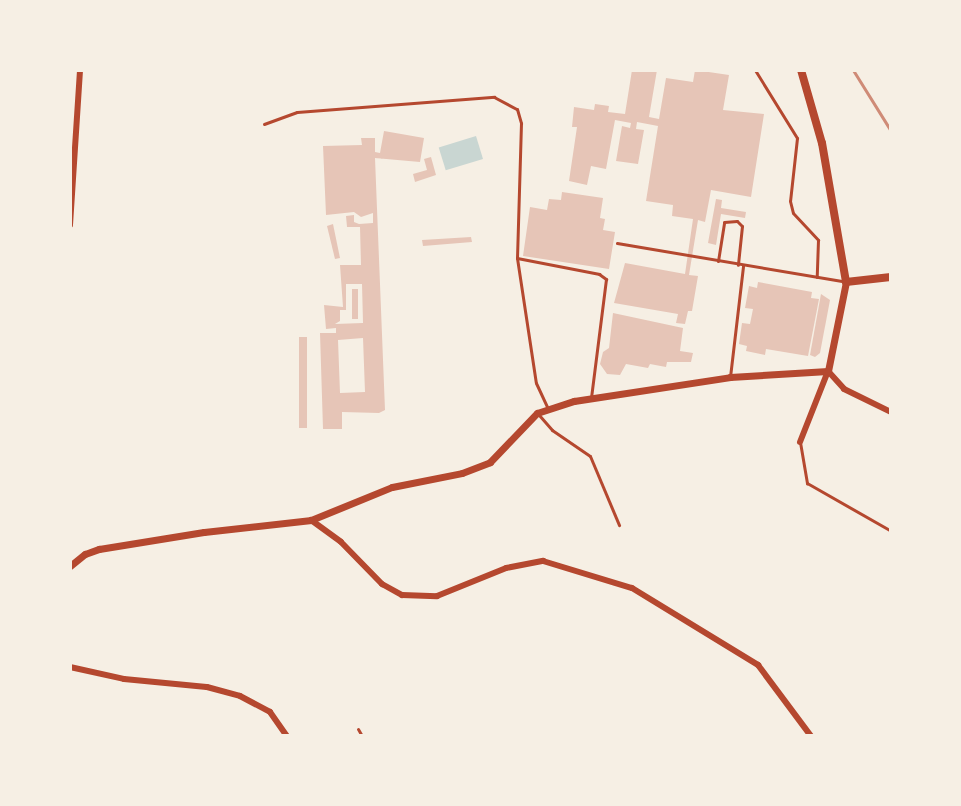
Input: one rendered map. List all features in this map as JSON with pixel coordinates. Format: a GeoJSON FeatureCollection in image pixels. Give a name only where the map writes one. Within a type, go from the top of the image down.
{"type":"FeatureCollection","features":[{"type":"Feature","properties":{"kind":"main road"},"geometry":{"type":"LineString","coordinates":[[801,70],[822,143],[846,282],[891,277]]}},
{"type":"Feature","properties":{"kind":"street"},"geometry":{"type":"LineString","coordinates":[[70,225],[80,70]]}},
{"type":"Feature","properties":{"kind":"street"},"geometry":{"type":"LineString","coordinates":[[800,442],[828,371],[846,282]]}},
{"type":"Feature","properties":{"kind":"street"},"geometry":{"type":"LineString","coordinates":[[70,566],[85,554],[99,549],[204,532],[311,520],[392,487],[462,473],[490,462],[537,413],[591,397],[730,377],[828,371]]}},
{"type":"Feature","properties":{"kind":"street"},"geometry":{"type":"LineString","coordinates":[[828,371],[844,389],[891,412]]}},
{"type":"Feature","properties":{"kind":"street"},"geometry":{"type":"LineString","coordinates":[[311,520],[341,542],[382,584],[402,595],[437,596],[506,568],[543,561],[632,588],[758,665],[811,736]]}},
{"type":"Feature","properties":{"kind":"street"},"geometry":{"type":"LineString","coordinates":[[70,667],[124,679],[207,687],[240,696],[270,712],[287,736]]}},
{"type":"Feature","properties":{"kind":"lane"},"geometry":{"type":"LineString","coordinates":[[755,70],[797,138],[790,201],[793,213],[818,240],[817,277]]}},
{"type":"Feature","properties":{"kind":"lane"},"geometry":{"type":"LineString","coordinates":[[264,124],[297,112],[503,99],[517,109],[521,123],[517,258],[536,383],[548,409]]}},
{"type":"Feature","properties":{"kind":"lane"},"geometry":{"type":"LineString","coordinates":[[718,261],[724,222],[737,221],[742,226],[741,265],[730,377]]}},
{"type":"Feature","properties":{"kind":"lane"},"geometry":{"type":"LineString","coordinates":[[617,243],[846,282]]}},
{"type":"Feature","properties":{"kind":"lane"},"geometry":{"type":"LineString","coordinates":[[517,258],[599,274],[606,279],[591,397]]}},
{"type":"Feature","properties":{"kind":"lane"},"geometry":{"type":"LineString","coordinates":[[537,413],[552,430],[590,456],[619,525]]}},
{"type":"Feature","properties":{"kind":"lane"},"geometry":{"type":"LineString","coordinates":[[800,442],[807,483],[891,531]]}},
{"type":"Feature","properties":{"kind":"lane"},"geometry":{"type":"LineString","coordinates":[[358,729],[362,736]]}},
{"type":"Feature","properties":{"kind":"shaded area"},"geometry":{"type":"Polygon","coordinates":[[[476,136],[483,159],[446,170],[439,147],[476,136]]]}},
{"type":"Feature","properties":{"kind":"building"},"geometry":{"type":"Polygon","coordinates":[[[632,70],[657,70],[649,117],[659,119],[666,78],[693,82],[695,70],[729,75],[723,110],[764,114],[751,197],[711,190],[705,222],[698,220],[689,275],[698,276],[692,311],[688,311],[685,324],[676,323],[678,314],[614,303],[625,263],[685,274],[693,219],[672,216],[673,205],[646,201],[658,126],[637,122],[636,129],[644,130],[638,164],[616,161],[622,126],[630,128],[631,123],[615,120],[606,169],[591,166],[587,185],[569,181],[577,127],[572,127],[574,107],[594,110],[595,104],[609,106],[608,112],[625,114],[632,70]]]}},
{"type":"Feature","properties":{"kind":"building"},"geometry":{"type":"Polygon","coordinates":[[[384,131],[424,138],[420,162],[375,158],[385,410],[379,413],[342,412],[342,429],[323,429],[320,333],[336,333],[336,328],[326,329],[324,305],[343,307],[340,265],[361,265],[360,227],[347,227],[346,216],[354,215],[354,222],[359,224],[373,223],[373,213],[361,217],[354,212],[326,215],[323,146],[362,145],[361,138],[375,138],[375,152],[380,153],[384,131]],[[346,284],[346,310],[340,310],[340,321],[335,324],[363,323],[362,284],[346,284]],[[363,338],[338,340],[340,393],[365,392],[363,338]]]}},
{"type":"Feature","properties":{"kind":"building"},"geometry":{"type":"Polygon","coordinates":[[[431,157],[436,175],[415,182],[413,174],[427,170],[424,159],[431,157]]]}},
{"type":"Feature","properties":{"kind":"building"},"geometry":{"type":"Polygon","coordinates":[[[562,192],[603,198],[600,218],[605,219],[603,230],[615,232],[609,269],[523,256],[530,207],[547,210],[549,199],[561,200],[562,192]]]}},
{"type":"Feature","properties":{"kind":"building"},"geometry":{"type":"Polygon","coordinates":[[[716,199],[722,200],[721,208],[746,212],[745,218],[721,214],[716,245],[708,243],[716,199]]]}},
{"type":"Feature","properties":{"kind":"building"},"geometry":{"type":"Polygon","coordinates":[[[333,224],[340,258],[335,259],[327,226],[333,224]]]}},
{"type":"Feature","properties":{"kind":"building"},"geometry":{"type":"Polygon","coordinates":[[[471,237],[472,242],[423,246],[422,240],[471,237]]]}},
{"type":"Feature","properties":{"kind":"building"},"geometry":{"type":"Polygon","coordinates":[[[758,282],[812,292],[811,298],[819,299],[808,356],[766,349],[765,355],[746,351],[747,346],[739,344],[742,323],[750,324],[753,309],[745,308],[749,286],[757,288],[758,282]]]}},
{"type":"Feature","properties":{"kind":"building"},"geometry":{"type":"Polygon","coordinates":[[[352,289],[358,289],[358,319],[352,319],[352,289]]]}},
{"type":"Feature","properties":{"kind":"building"},"geometry":{"type":"Polygon","coordinates":[[[821,294],[830,300],[820,353],[815,357],[810,355],[821,294]]]}},
{"type":"Feature","properties":{"kind":"building"},"geometry":{"type":"Polygon","coordinates":[[[613,313],[683,328],[680,351],[693,353],[691,362],[667,362],[666,367],[650,364],[648,368],[626,364],[620,375],[607,374],[600,364],[603,352],[609,348],[613,313]]]}},
{"type":"Feature","properties":{"kind":"building"},"geometry":{"type":"Polygon","coordinates":[[[299,337],[307,337],[307,428],[299,428],[299,337]]]}},
{"type":"Feature","properties":{"kind":"railway"},"geometry":{"type":"LineString","coordinates":[[853,70],[891,131]]}}]}
